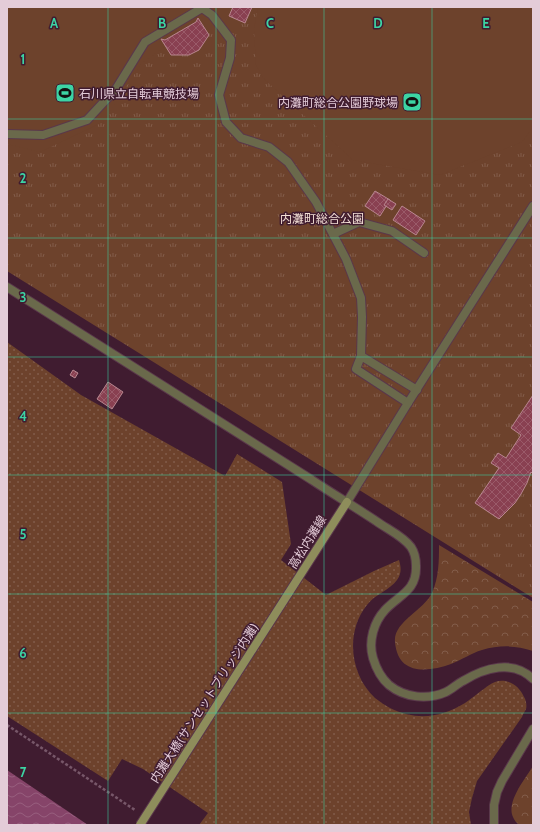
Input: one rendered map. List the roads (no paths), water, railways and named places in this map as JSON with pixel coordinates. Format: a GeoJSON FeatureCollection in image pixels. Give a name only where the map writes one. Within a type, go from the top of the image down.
{"type":"FeatureCollection","features":[{"type":"Feature","properties":{"kind":"main road","name":"高松内灘線"},"geometry":{"type":"LineString","coordinates":[[288,594],[347,502]]}},
{"type":"Feature","properties":{"kind":"main road","name":"内灘大橋(サンセットブリッジ内灘)"},"geometry":{"type":"LineString","coordinates":[[140,825],[288,594]]}},
{"type":"Feature","properties":{"kind":"street"},"geometry":{"type":"LineString","coordinates":[[7,134],[44,135],[87,120],[116,89],[145,42],[202,8],[212,16],[231,40],[230,58],[219,95],[226,122],[241,138],[269,147],[288,162],[316,202],[346,259],[361,298],[361,356],[356,369],[408,403]]}},
{"type":"Feature","properties":{"kind":"street"},"geometry":{"type":"LineString","coordinates":[[347,502],[533,206]]}},
{"type":"Feature","properties":{"kind":"street"},"geometry":{"type":"LineString","coordinates":[[333,234],[359,222],[392,231],[424,253]]}},
{"type":"Feature","properties":{"kind":"street"},"geometry":{"type":"LineString","coordinates":[[7,287],[347,502],[404,540],[412,548],[415,556],[417,572],[412,587],[386,609],[379,618],[372,636],[371,650],[374,661],[381,676],[388,684],[405,694],[432,696],[447,691],[464,680],[484,671],[498,668],[517,668],[528,674],[533,679]]}},
{"type":"Feature","properties":{"kind":"street"},"geometry":{"type":"LineString","coordinates":[[361,356],[417,390]]}},
{"type":"Feature","properties":{"kind":"street"},"geometry":{"type":"LineString","coordinates":[[494,825],[494,805],[497,792],[533,729]]}},
{"type":"Feature","properties":{"kind":"water"},"geometry":{"type":"Polygon","coordinates":[[[7,770],[88,825],[7,825],[7,770]]]}},
{"type":"Feature","properties":{"kind":"place","name":"石川県立自転車競技場"},"geometry":{"type":"Point","coordinates":[65,93]}},
{"type":"Feature","properties":{"kind":"place","name":"内灘町総合公園野球場"},"geometry":{"type":"Point","coordinates":[412,102]}},
{"type":"Feature","properties":{"kind":"park label","name":"内灘町総合公園"},"geometry":{"type":"Point","coordinates":[322,218]}}]}
